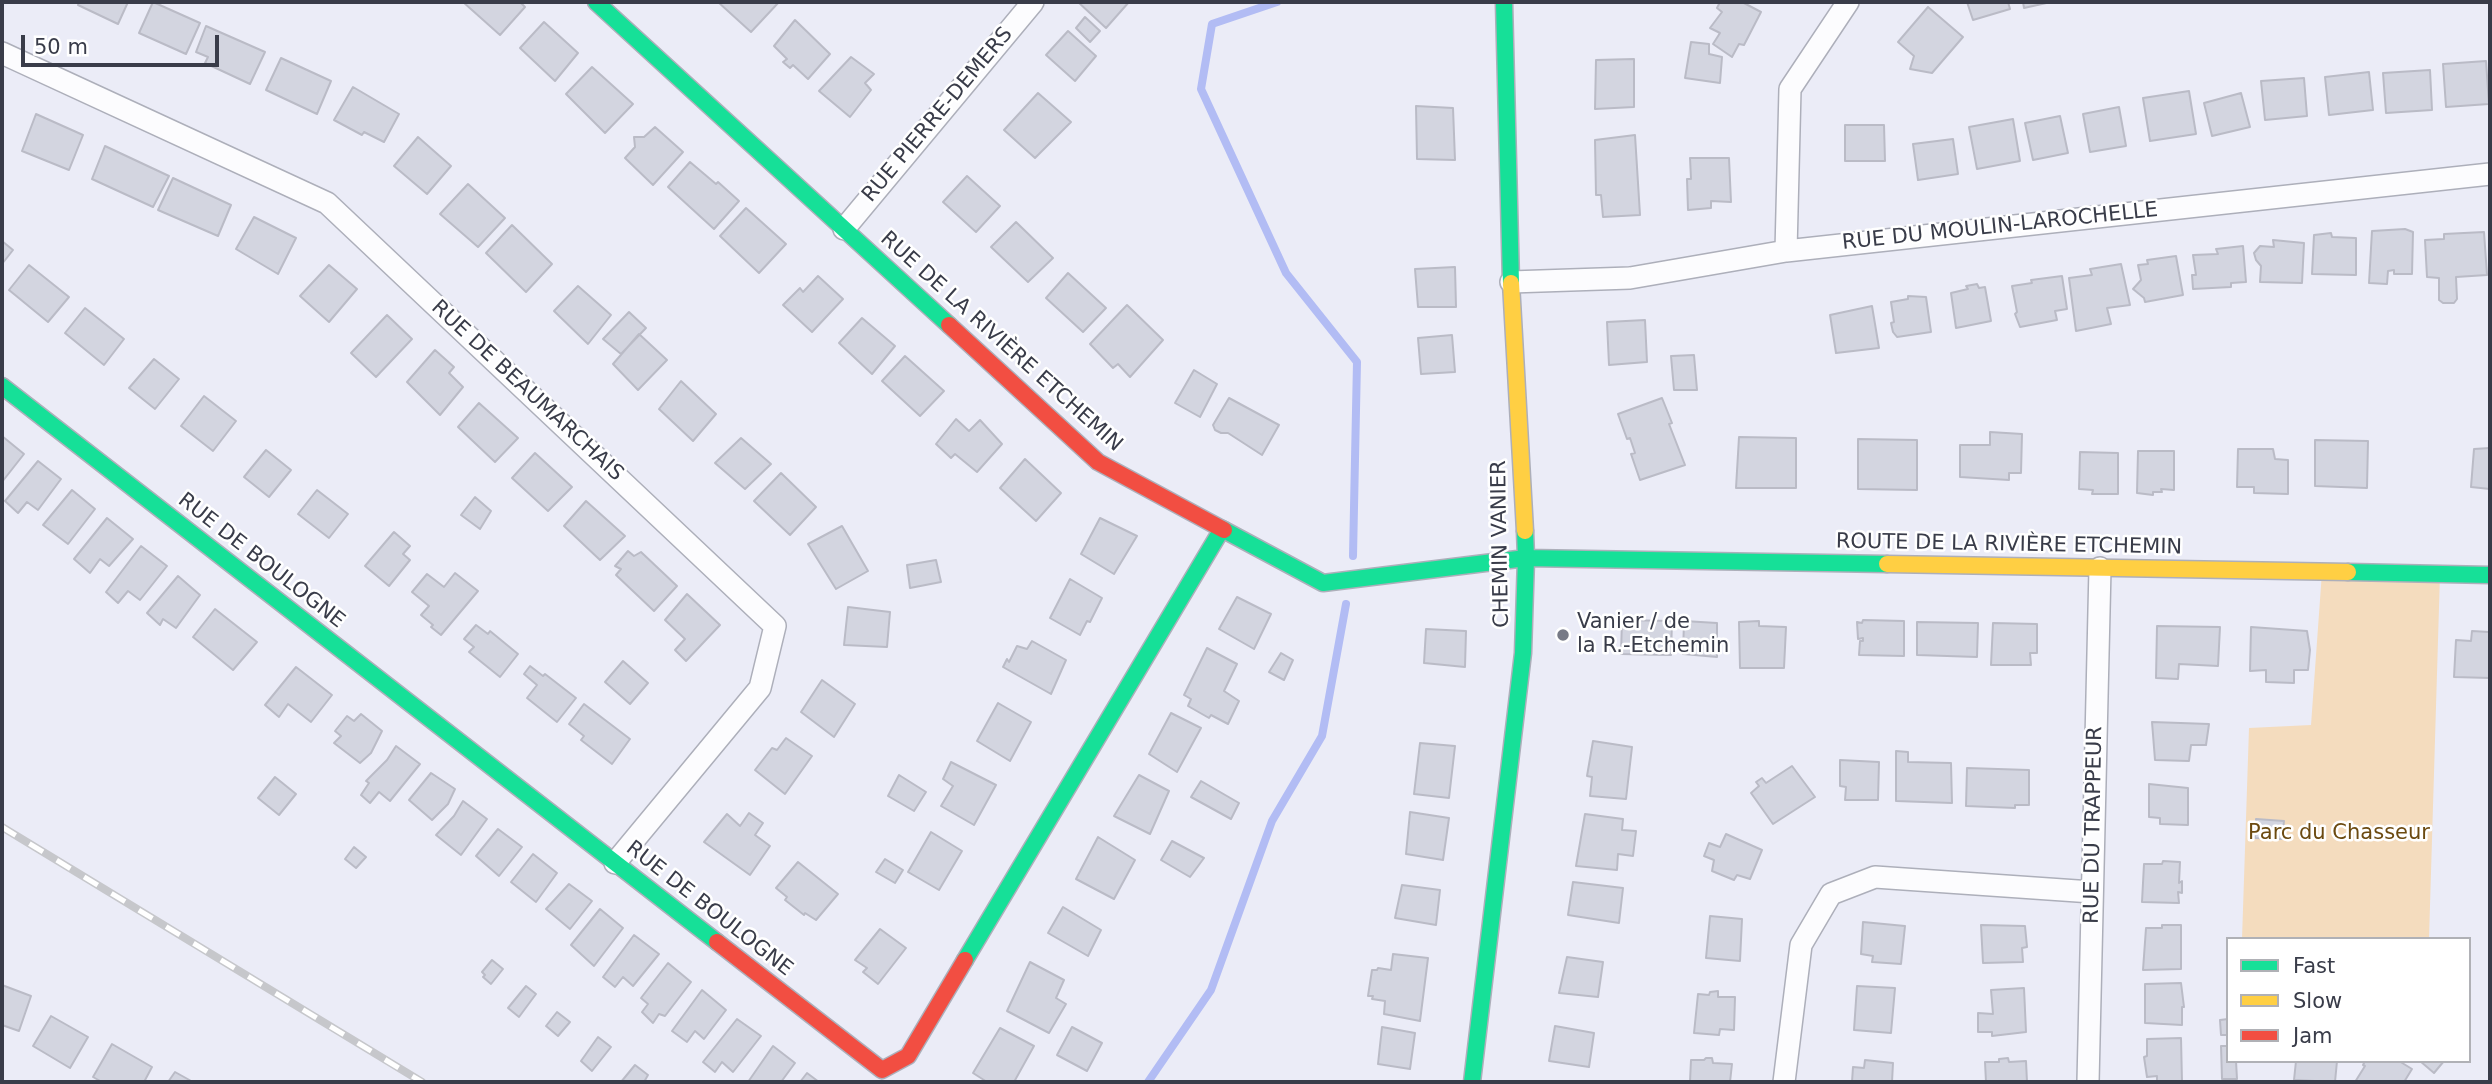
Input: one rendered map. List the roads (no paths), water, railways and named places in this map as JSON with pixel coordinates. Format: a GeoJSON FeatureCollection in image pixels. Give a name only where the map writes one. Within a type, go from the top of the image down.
{"type":"FeatureCollection","features":[{"type":"Feature","properties":{"kind":"street","name":"RUE DE LA RIVIÈRE ETCHEMIN"},"geometry":{"type":"LineString","coordinates":[[596,2],[1098,462],[1323,583],[1526,558]]}},
{"type":"Feature","properties":{"kind":"street","name":"RUE PIERRE-DEMERS"},"geometry":{"type":"LineString","coordinates":[[844,229],[1033,2]]}},
{"type":"Feature","properties":{"kind":"street","name":"CHEMIN VANIER"},"geometry":{"type":"LineString","coordinates":[[1472,1082],[1524,653],[1526,558],[1511,282],[1504,2]]}},
{"type":"Feature","properties":{"kind":"street"},"geometry":{"type":"LineString","coordinates":[[1786,250],[1790,89],[1848,2]]}},
{"type":"Feature","properties":{"kind":"street","name":"RUE DE BEAUMARCHAIS"},"geometry":{"type":"LineString","coordinates":[[2,53],[327,202],[775,626],[760,688],[615,863]]}},
{"type":"Feature","properties":{"kind":"street","name":"RUE DU MOULIN-LAROCHELLE"},"geometry":{"type":"LineString","coordinates":[[1511,282],[1630,278],[1786,250],[2490,174]]}},
{"type":"Feature","properties":{"kind":"street","name":"RUE DE BOULOGNE"},"geometry":{"type":"LineString","coordinates":[[2,386],[882,1070],[908,1056],[1222,529]]}},
{"type":"Feature","properties":{"kind":"street","name":"ROUTE DE LA RIVIÈRE ETCHEMIN"},"geometry":{"type":"LineString","coordinates":[[1526,558],[2490,575]]}},
{"type":"Feature","properties":{"kind":"street","name":"RUE DU TRAPPEUR"},"geometry":{"type":"LineString","coordinates":[[2088,1082],[2100,568]]}},
{"type":"Feature","properties":{"kind":"street"},"geometry":{"type":"LineString","coordinates":[[1784,1082],[1801,946],[1831,894],[1875,877],[2092,892]]}},
{"type":"Feature","properties":{"kind":"waterway"},"geometry":{"type":"LineString","coordinates":[[1277,2],[1212,24],[1201,89],[1286,273],[1357,362],[1353,556]]}},
{"type":"Feature","properties":{"kind":"waterway"},"geometry":{"type":"LineString","coordinates":[[1148,1082],[1211,990],[1272,821],[1322,736],[1346,604]]}},
{"type":"Feature","properties":{"kind":"railway"},"geometry":{"type":"LineString","coordinates":[[2,827],[422,1082]]}},
{"type":"Feature","properties":{"kind":"place","name":"Vanier / de la R.-Etchemin"},"geometry":{"type":"Point","coordinates":[1563,635]}},
{"type":"Feature","properties":{"kind":"park label","name":"Parc du Chasseur"},"geometry":{"type":"Point","coordinates":[2339,834]}}]}
